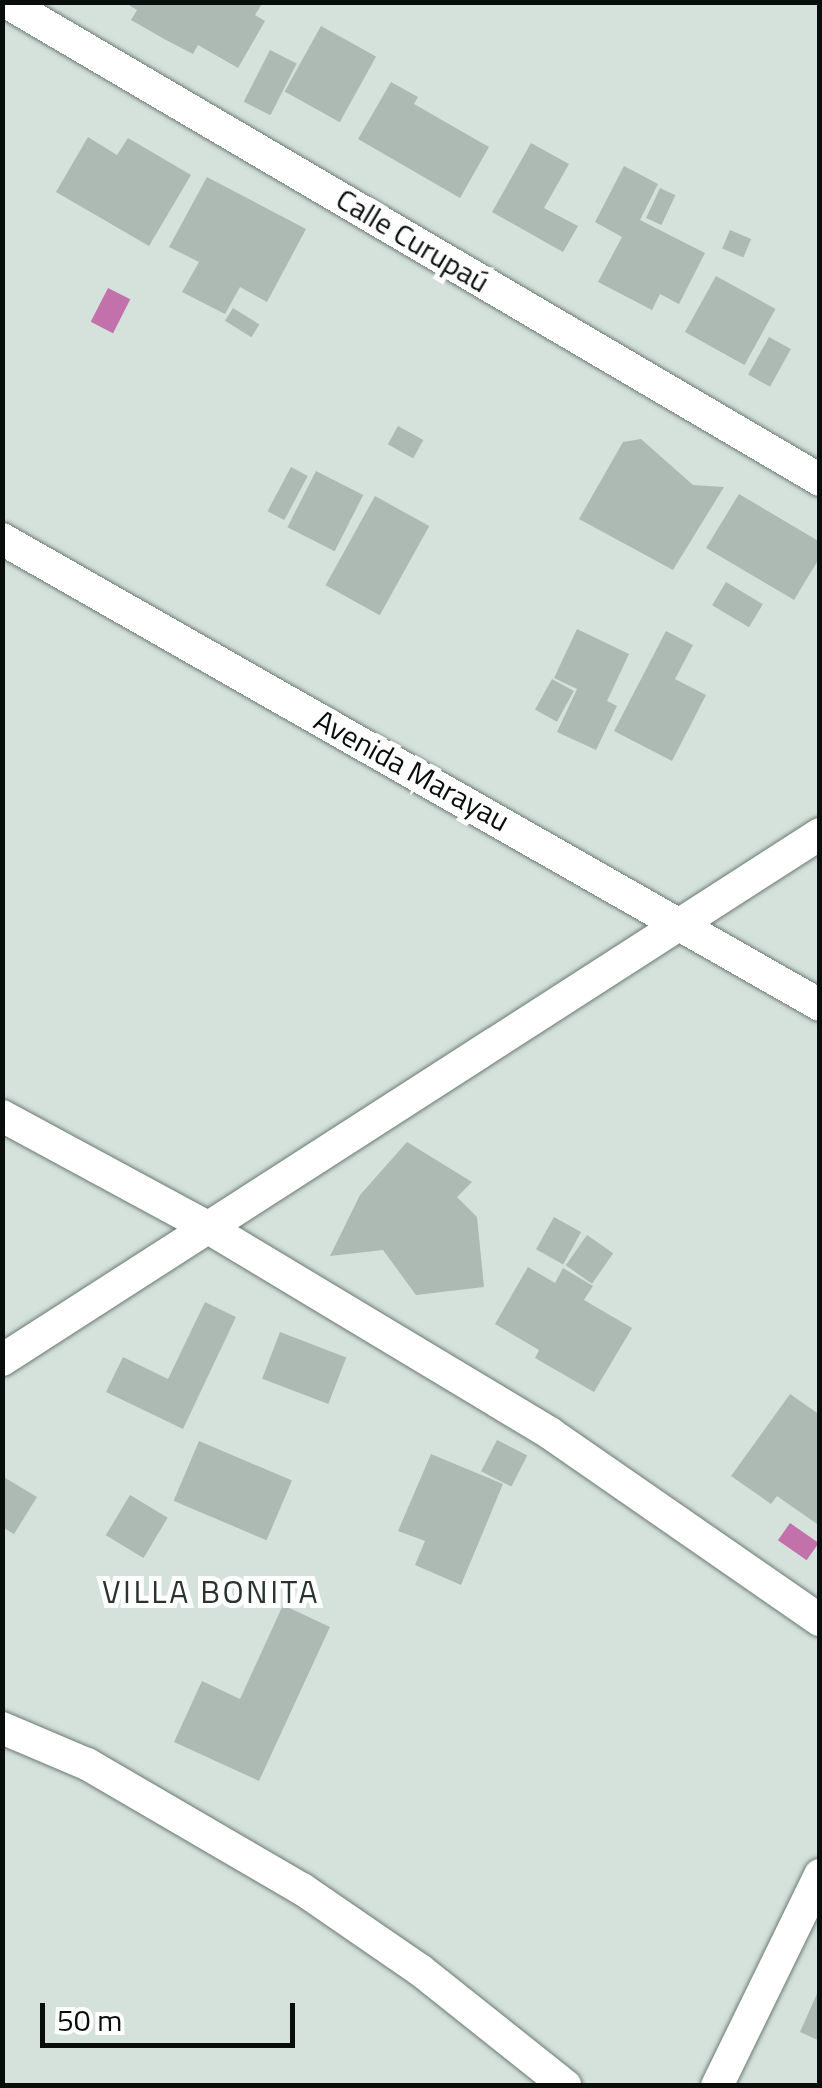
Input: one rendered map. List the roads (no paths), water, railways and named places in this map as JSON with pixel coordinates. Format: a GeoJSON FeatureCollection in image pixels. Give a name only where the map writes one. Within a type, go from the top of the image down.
{"type":"FeatureCollection","features":[{"type":"Feature","properties":{"kind":"street","name":"Calle Curupaú"},"geometry":{"type":"LineString","coordinates":[[6,2],[820,480]]}},
{"type":"Feature","properties":{"kind":"street","name":"Avenida Marayau"},"geometry":{"type":"LineString","coordinates":[[2,540],[681,920],[820,1005]]}},
{"type":"Feature","properties":{"kind":"street"},"geometry":{"type":"LineString","coordinates":[[2,1360],[820,834]]}},
{"type":"Feature","properties":{"kind":"street"},"geometry":{"type":"LineString","coordinates":[[2,1116],[207,1227],[551,1434],[820,1620]]}},
{"type":"Feature","properties":{"kind":"street"},"geometry":{"type":"LineString","coordinates":[[2,1728],[87,1764],[302,1889],[420,1970],[566,2086]]}},
{"type":"Feature","properties":{"kind":"street"},"geometry":{"type":"LineString","coordinates":[[717,2086],[820,1876]]}},
{"type":"Feature","properties":{"kind":"district","name":"VILLA BONITA"},"geometry":{"type":"Point","coordinates":[211,1591]}}]}
